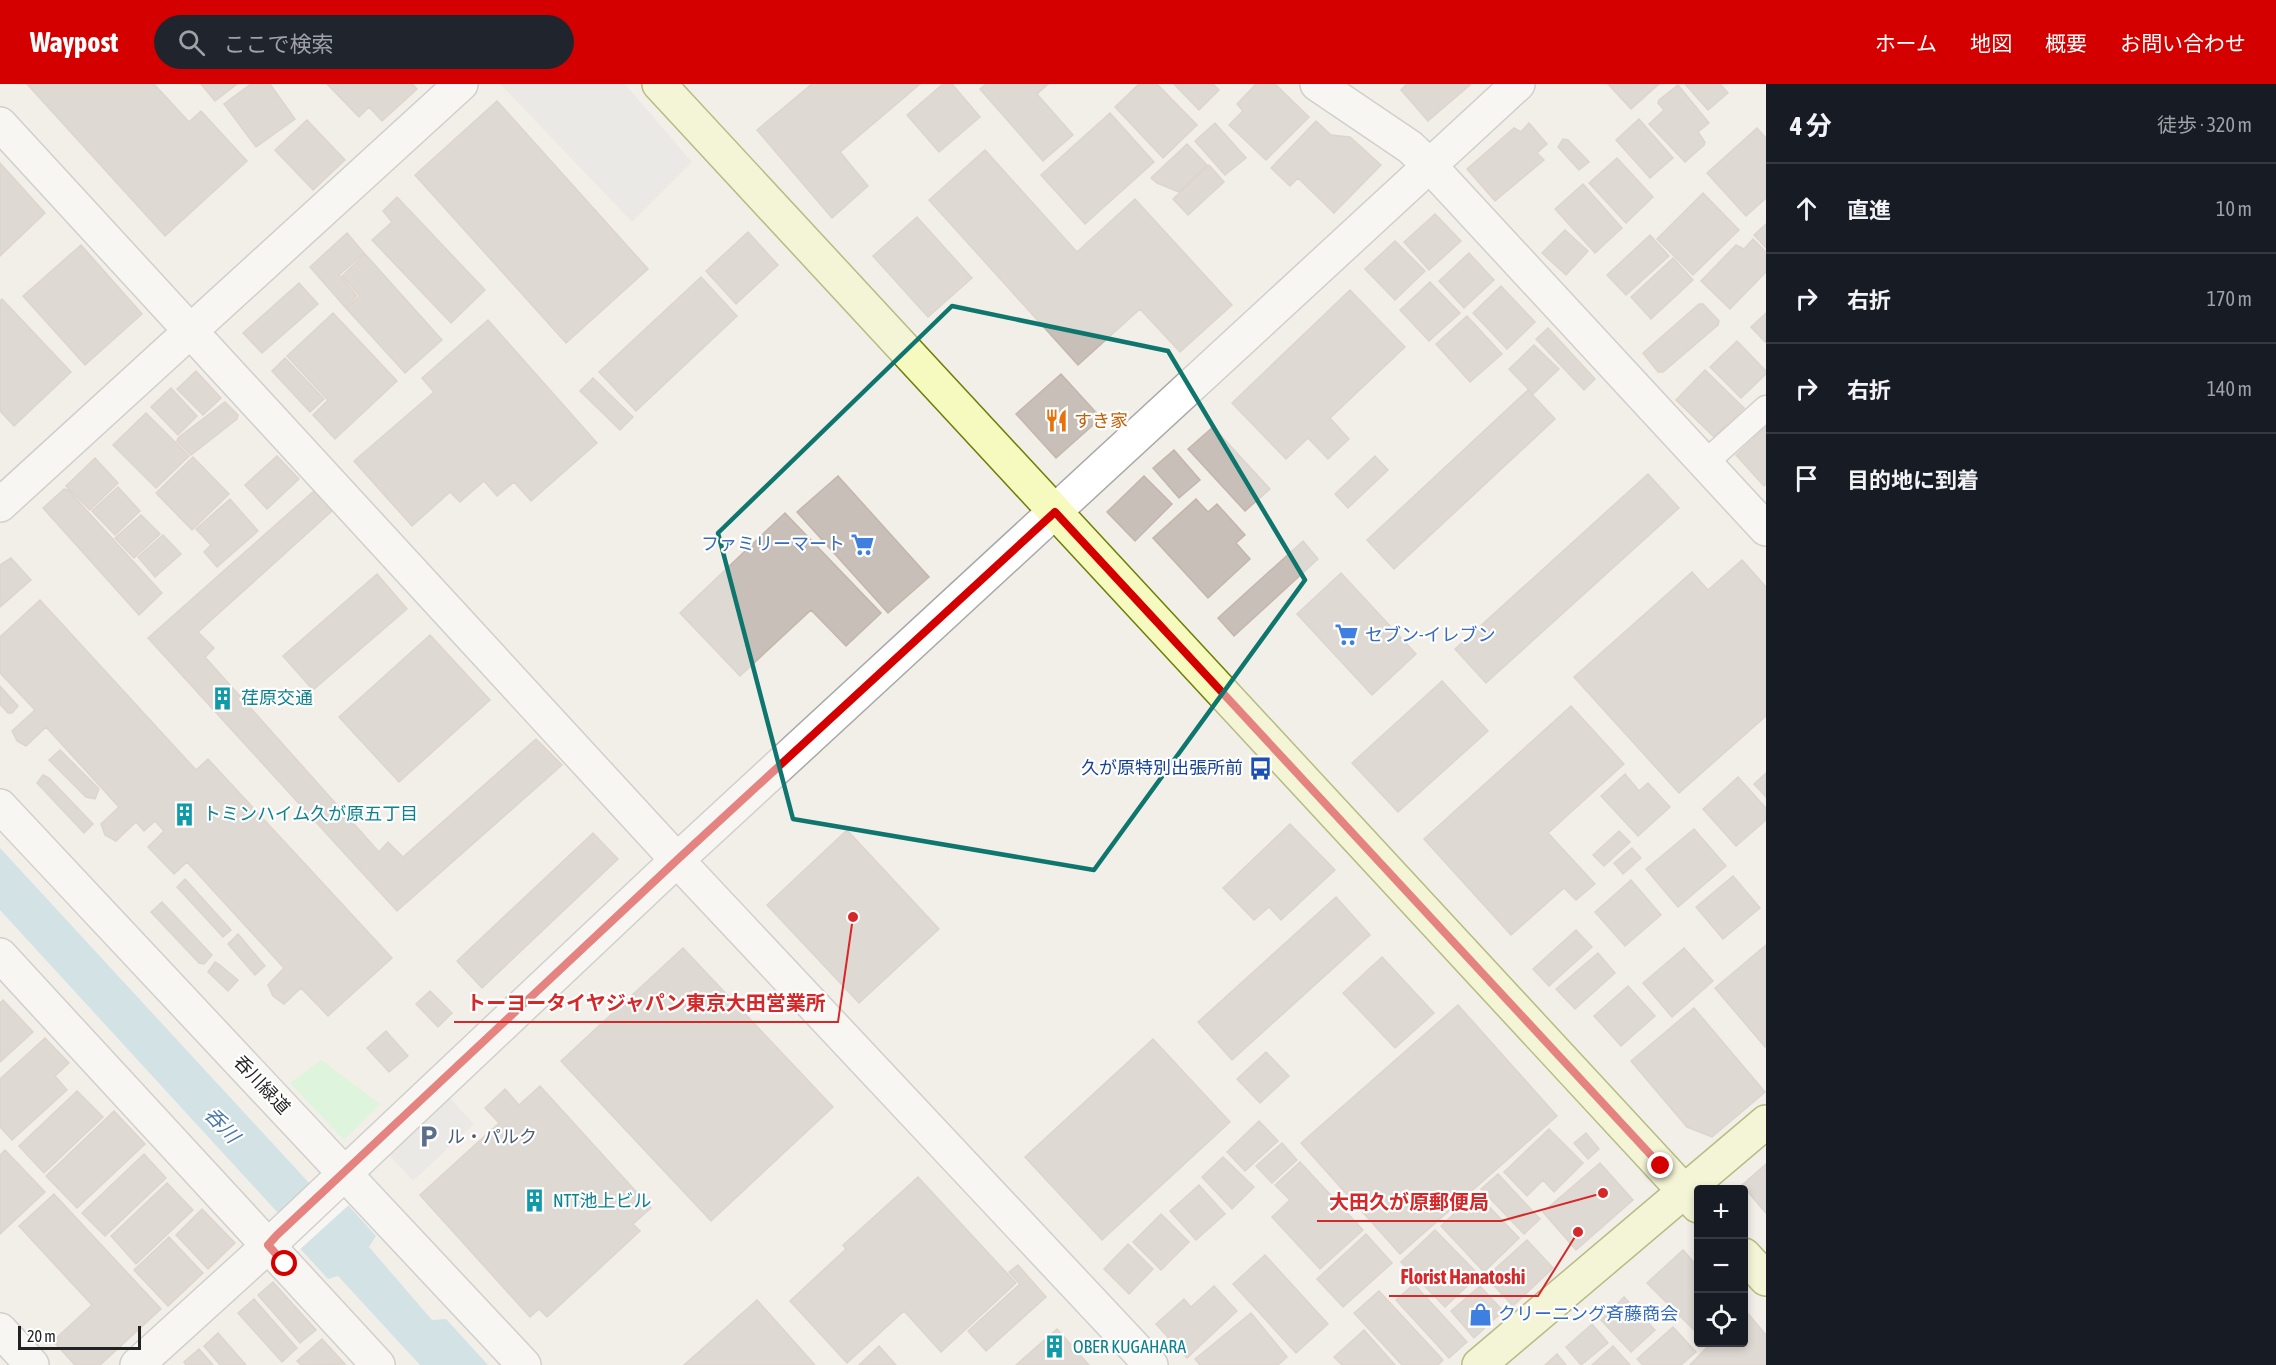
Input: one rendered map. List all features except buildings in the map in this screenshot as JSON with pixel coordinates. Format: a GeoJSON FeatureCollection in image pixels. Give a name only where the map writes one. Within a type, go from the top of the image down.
{"type":"FeatureCollection","features":[{"type":"Feature","properties":{"kind":"street"},"geometry":{"type":"LineString","coordinates":[[0,506],[461,84]]}},
{"type":"Feature","properties":{"kind":"street"},"geometry":{"type":"LineString","coordinates":[[659,84],[1691,1199]]}},
{"type":"Feature","properties":{"kind":"street"},"geometry":{"type":"LineString","coordinates":[[1317,84],[1410,147],[1430,166],[1766,529]]}},
{"type":"Feature","properties":{"kind":"street"},"geometry":{"type":"LineString","coordinates":[[137,1365],[677,860],[1518,84]]}},
{"type":"Feature","properties":{"kind":"street"},"geometry":{"type":"LineString","coordinates":[[0,124],[677,860],[1151,1365]]}},
{"type":"Feature","properties":{"kind":"street","name":"呑川緑道"},"geometry":{"type":"LineString","coordinates":[[0,806],[338,1178],[524,1365]]}},
{"type":"Feature","properties":{"kind":"street"},"geometry":{"type":"LineString","coordinates":[[0,955],[272,1240],[378,1365]]}},
{"type":"Feature","properties":{"kind":"street"},"geometry":{"type":"LineString","coordinates":[[1479,1365],[1691,1199],[1766,1122]]}},
{"type":"Feature","properties":{"kind":"street"},"geometry":{"type":"LineString","coordinates":[[1748,1260],[1766,1279]]}},
{"type":"Feature","properties":{"kind":"street"},"geometry":{"type":"LineString","coordinates":[[0,1330],[32,1365]]}},
{"type":"Feature","properties":{"kind":"lane"},"geometry":{"type":"LineString","coordinates":[[1705,463],[1766,408]]}},
{"type":"Feature","properties":{"kind":"highlighted area"},"geometry":{"type":"Polygon","coordinates":[[[952,306],[1168,351],[1305,580],[1094,870],[793,819],[718,533],[952,306]]]}},
{"type":"Feature","properties":{"kind":"green space"},"geometry":{"type":"Polygon","coordinates":[[[321,1060],[380,1104],[344,1140],[290,1083],[321,1060]]]}},
{"type":"Feature","properties":{"kind":"shaded area"},"geometry":{"type":"Polygon","coordinates":[[[500,84],[625,84],[692,162],[632,222],[500,84]]]}},
{"type":"Feature","properties":{"kind":"shaded area","name":"ル・パルク"},"geometry":{"type":"Polygon","coordinates":[[[446,1094],[474,1124],[413,1181],[384,1150],[446,1094]]]}},
{"type":"Feature","properties":{"kind":"water","name":"呑川"},"geometry":{"type":"Polygon","coordinates":[[[0,848],[310,1184],[321,1175],[376,1236],[369,1247],[432,1320],[446,1319],[488,1365],[420,1365],[338,1276],[328,1279],[273,1219],[279,1214],[0,910],[0,848]]]}},
{"type":"Feature","properties":{"kind":"pier"},"geometry":{"type":"Polygon","coordinates":[[[324,1172],[351,1203],[297,1252],[270,1221],[324,1172]]]}},
{"type":"Feature","properties":{"kind":"place","name":"すき家"},"geometry":{"type":"Point","coordinates":[1056,421]}},
{"type":"Feature","properties":{"kind":"place","name":"ファミリーマート"},"geometry":{"type":"Point","coordinates":[863,544]}},
{"type":"Feature","properties":{"kind":"place","name":"セブン-イレブン"},"geometry":{"type":"Point","coordinates":[1347,635]}},
{"type":"Feature","properties":{"kind":"place","name":"荏原交通"},"geometry":{"type":"Point","coordinates":[223,698]}},
{"type":"Feature","properties":{"kind":"place","name":"久が原特別出張所前"},"geometry":{"type":"Point","coordinates":[1261,768]}},
{"type":"Feature","properties":{"kind":"place","name":"トミンハイム久が原五丁目"},"geometry":{"type":"Point","coordinates":[185,814]}},
{"type":"Feature","properties":{"kind":"place","name":"トーヨータイヤジャパン東京大田営業所"},"geometry":{"type":"Point","coordinates":[853,917]}},
{"type":"Feature","properties":{"kind":"place","name":"ル・パルク"},"geometry":{"type":"Point","coordinates":[429,1137]}},
{"type":"Feature","properties":{"kind":"place","name":"大田久が原郵便局"},"geometry":{"type":"Point","coordinates":[1603,1193]}},
{"type":"Feature","properties":{"kind":"place","name":"NTT池上ビル"},"geometry":{"type":"Point","coordinates":[535,1201]}},
{"type":"Feature","properties":{"kind":"place","name":"Florist Hanatoshi"},"geometry":{"type":"Point","coordinates":[1578,1232]}},
{"type":"Feature","properties":{"kind":"place","name":"クリーニング斉藤商会"},"geometry":{"type":"Point","coordinates":[1480,1314]}},
{"type":"Feature","properties":{"kind":"place","name":"OBER KUGAHARA"},"geometry":{"type":"Point","coordinates":[1055,1347]}},
{"type":"Feature","properties":{"kind":"route"},"geometry":{"type":"LineString","coordinates":[[285,1264],[268,1245],[277,1235],[636,898],[1055,512],[1661,1166]]}}]}
